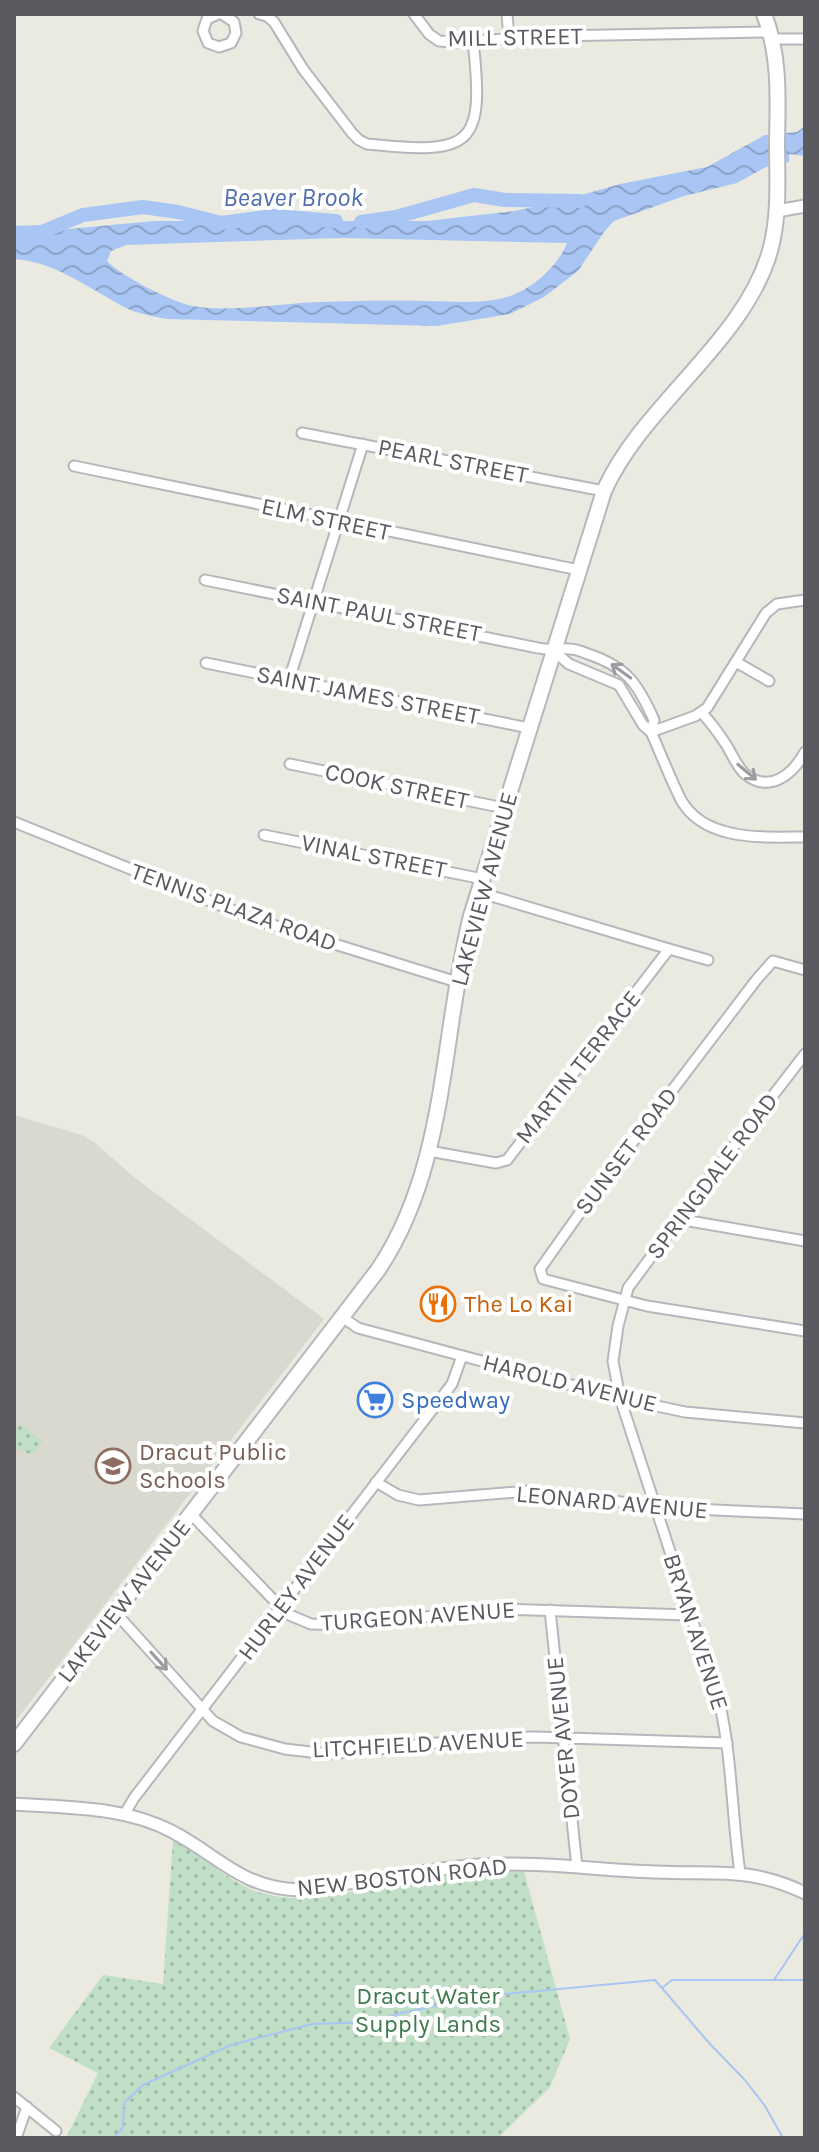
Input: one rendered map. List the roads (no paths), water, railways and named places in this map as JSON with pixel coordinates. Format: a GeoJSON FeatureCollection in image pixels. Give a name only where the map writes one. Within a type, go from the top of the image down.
{"type":"FeatureCollection","features":[{"type":"Feature","properties":{"kind":"main road","name":"LAKEVIEW AVENUE"},"geometry":{"type":"LineString","coordinates":[[14,1744],[378,1270],[400,1234],[419,1188],[429,1151],[457,982],[480,886],[604,491],[626,451],[747,301],[768,258],[777,211],[778,127],[776,67],[772,35],[764,14]]}},
{"type":"Feature","properties":{"kind":"street"},"geometry":{"type":"LineString","coordinates":[[259,14],[274,22],[299,63],[352,133],[367,144],[435,148],[448,146],[462,138],[471,127],[477,110],[473,41]]}},
{"type":"Feature","properties":{"kind":"street","name":"MILL STREET"},"geometry":{"type":"LineString","coordinates":[[414,14],[429,34],[439,41],[772,35],[805,39]]}},
{"type":"Feature","properties":{"kind":"street"},"geometry":{"type":"LineString","coordinates":[[507,14],[509,39]]}},
{"type":"Feature","properties":{"kind":"street"},"geometry":{"type":"LineString","coordinates":[[777,211],[805,206]]}},
{"type":"Feature","properties":{"kind":"street","name":"PEARL STREET"},"geometry":{"type":"LineString","coordinates":[[302,433],[604,491]]}},
{"type":"Feature","properties":{"kind":"street"},"geometry":{"type":"LineString","coordinates":[[289,680],[363,444]]}},
{"type":"Feature","properties":{"kind":"street","name":"ELM STREET"},"geometry":{"type":"LineString","coordinates":[[74,466],[579,570]]}},
{"type":"Feature","properties":{"kind":"street","name":"SAINT PAUL STREET"},"geometry":{"type":"LineString","coordinates":[[205,580],[554,651]]}},
{"type":"Feature","properties":{"kind":"street"},"geometry":{"type":"LineString","coordinates":[[651,732],[702,713],[772,608],[785,602],[805,600]]}},
{"type":"Feature","properties":{"kind":"street"},"geometry":{"type":"LineString","coordinates":[[554,651],[571,648],[616,665],[632,679],[654,720],[651,732]]}},
{"type":"Feature","properties":{"kind":"street"},"geometry":{"type":"LineString","coordinates":[[554,651],[569,664],[619,685],[643,725],[651,732],[682,802],[695,817],[714,828],[735,833],[805,837]]}},
{"type":"Feature","properties":{"kind":"street"},"geometry":{"type":"LineString","coordinates":[[736,662],[769,681]]}},
{"type":"Feature","properties":{"kind":"street","name":"SAINT JAMES STREET"},"geometry":{"type":"LineString","coordinates":[[206,663],[529,728]]}},
{"type":"Feature","properties":{"kind":"street"},"geometry":{"type":"LineString","coordinates":[[702,713],[740,768],[754,779],[765,782],[782,779],[796,768],[805,752]]}},
{"type":"Feature","properties":{"kind":"street","name":"COOK STREET"},"geometry":{"type":"LineString","coordinates":[[290,764],[504,808]]}},
{"type":"Feature","properties":{"kind":"street","name":"TENNIS PLAZA ROAD"},"geometry":{"type":"LineString","coordinates":[[14,822],[257,920],[457,982]]}},
{"type":"Feature","properties":{"kind":"street","name":"VINAL STREET"},"geometry":{"type":"LineString","coordinates":[[264,835],[480,886]]}},
{"type":"Feature","properties":{"kind":"street"},"geometry":{"type":"LineString","coordinates":[[480,886],[708,960]]}},
{"type":"Feature","properties":{"kind":"street","name":"MARTIN TERRACE"},"geometry":{"type":"LineString","coordinates":[[429,1151],[496,1163],[507,1160],[669,949]]}},
{"type":"Feature","properties":{"kind":"street","name":"SUNSET ROAD"},"geometry":{"type":"LineString","coordinates":[[625,1300],[543,1279],[540,1269],[757,979],[774,961],[805,970]]}},
{"type":"Feature","properties":{"kind":"street","name":"SPRINGDALE ROAD"},"geometry":{"type":"LineString","coordinates":[[620,1398],[613,1361],[628,1288],[805,1054]]}},
{"type":"Feature","properties":{"kind":"street"},"geometry":{"type":"LineString","coordinates":[[678,1219],[805,1241]]}},
{"type":"Feature","properties":{"kind":"street"},"geometry":{"type":"LineString","coordinates":[[625,1300],[805,1331]]}},
{"type":"Feature","properties":{"kind":"street","name":"HAROLD AVENUE"},"geometry":{"type":"LineString","coordinates":[[342,1317],[358,1328],[620,1398],[685,1412],[805,1423]]}},
{"type":"Feature","properties":{"kind":"street","name":"HURLEY AVENUE"},"geometry":{"type":"LineString","coordinates":[[124,1815],[452,1384],[462,1356]]}},
{"type":"Feature","properties":{"kind":"street","name":"BRYAN AVENUE"},"geometry":{"type":"LineString","coordinates":[[620,1398],[720,1705],[727,1743],[740,1873]]}},
{"type":"Feature","properties":{"kind":"street","name":"LEONARD AVENUE"},"geometry":{"type":"LineString","coordinates":[[376,1482],[398,1495],[419,1500],[529,1491],[655,1506],[805,1514]]}},
{"type":"Feature","properties":{"kind":"street","name":"TURGEON AVENUE"},"geometry":{"type":"LineString","coordinates":[[191,1514],[281,1608],[292,1617],[318,1625],[351,1625],[499,1609],[689,1615]]}},
{"type":"Feature","properties":{"kind":"street","name":"DOYER AVENUE"},"geometry":{"type":"LineString","coordinates":[[550,1610],[577,1867]]}},
{"type":"Feature","properties":{"kind":"street","name":"LITCHFIELD AVENUE"},"geometry":{"type":"LineString","coordinates":[[115,1612],[213,1721],[241,1737],[285,1749],[328,1754],[487,1738],[563,1737],[727,1743]]}},
{"type":"Feature","properties":{"kind":"street","name":"NEW BOSTON ROAD"},"geometry":{"type":"LineString","coordinates":[[14,1804],[93,1809],[170,1830],[245,1877],[276,1890],[302,1890],[479,1865],[535,1863],[657,1873],[740,1873],[771,1878],[805,1893]]}},
{"type":"Feature","properties":{"kind":"street"},"geometry":{"type":"LineString","coordinates":[[14,2097],[56,2131]]}},
{"type":"Feature","properties":{"kind":"street"},"geometry":{"type":"LineString","coordinates":[[16,2138],[27,2107]]}},
{"type":"Feature","properties":{"kind":"water"},"geometry":{"type":"Polygon","coordinates":[[[805,126],[805,156],[789,154],[789,162],[766,167],[737,183],[684,196],[614,221],[578,271],[544,297],[510,314],[437,326],[167,319],[129,309],[57,270],[14,259],[14,234],[154,221],[427,221],[514,211],[620,184],[707,167],[765,135],[797,132],[805,126]],[[342,238],[126,245],[111,251],[107,261],[134,281],[161,294],[184,304],[209,308],[347,301],[479,302],[500,299],[527,288],[551,268],[567,243],[342,238]]]}},
{"type":"Feature","properties":{"kind":"waterway","name":"Beaver Brook"},"geometry":{"type":"LineString","coordinates":[[361,222],[396,217],[474,195],[505,200],[580,201]]}},
{"type":"Feature","properties":{"kind":"waterway","name":"Beaver Brook"},"geometry":{"type":"LineString","coordinates":[[14,233],[42,232],[83,215],[143,207],[221,223],[274,216],[336,221]]}},
{"type":"Feature","properties":{"kind":"waterway"},"geometry":{"type":"LineString","coordinates":[[662,1988],[672,1980],[774,1980],[805,1933]]}},
{"type":"Feature","properties":{"kind":"waterway"},"geometry":{"type":"LineString","coordinates":[[114,2138],[123,2127],[124,2103],[143,2085],[231,2045],[312,2024],[372,2022],[483,1996],[655,1980],[744,2079],[765,2106],[783,2138]]}},
{"type":"Feature","properties":{"kind":"waterway"},"geometry":{"type":"LineString","coordinates":[[774,1980],[805,1980]]}},
{"type":"Feature","properties":{"kind":"place","name":"The Lo Kai"},"geometry":{"type":"Point","coordinates":[438,1304]}},
{"type":"Feature","properties":{"kind":"place","name":"Speedway"},"geometry":{"type":"Point","coordinates":[375,1400]}},
{"type":"Feature","properties":{"kind":"place","name":"Dracut Public Schools"},"geometry":{"type":"Point","coordinates":[113,1466]}},
{"type":"Feature","properties":{"kind":"park label","name":"Dracut Water Supply Lands"},"geometry":{"type":"Point","coordinates":[428,2010]}}]}
